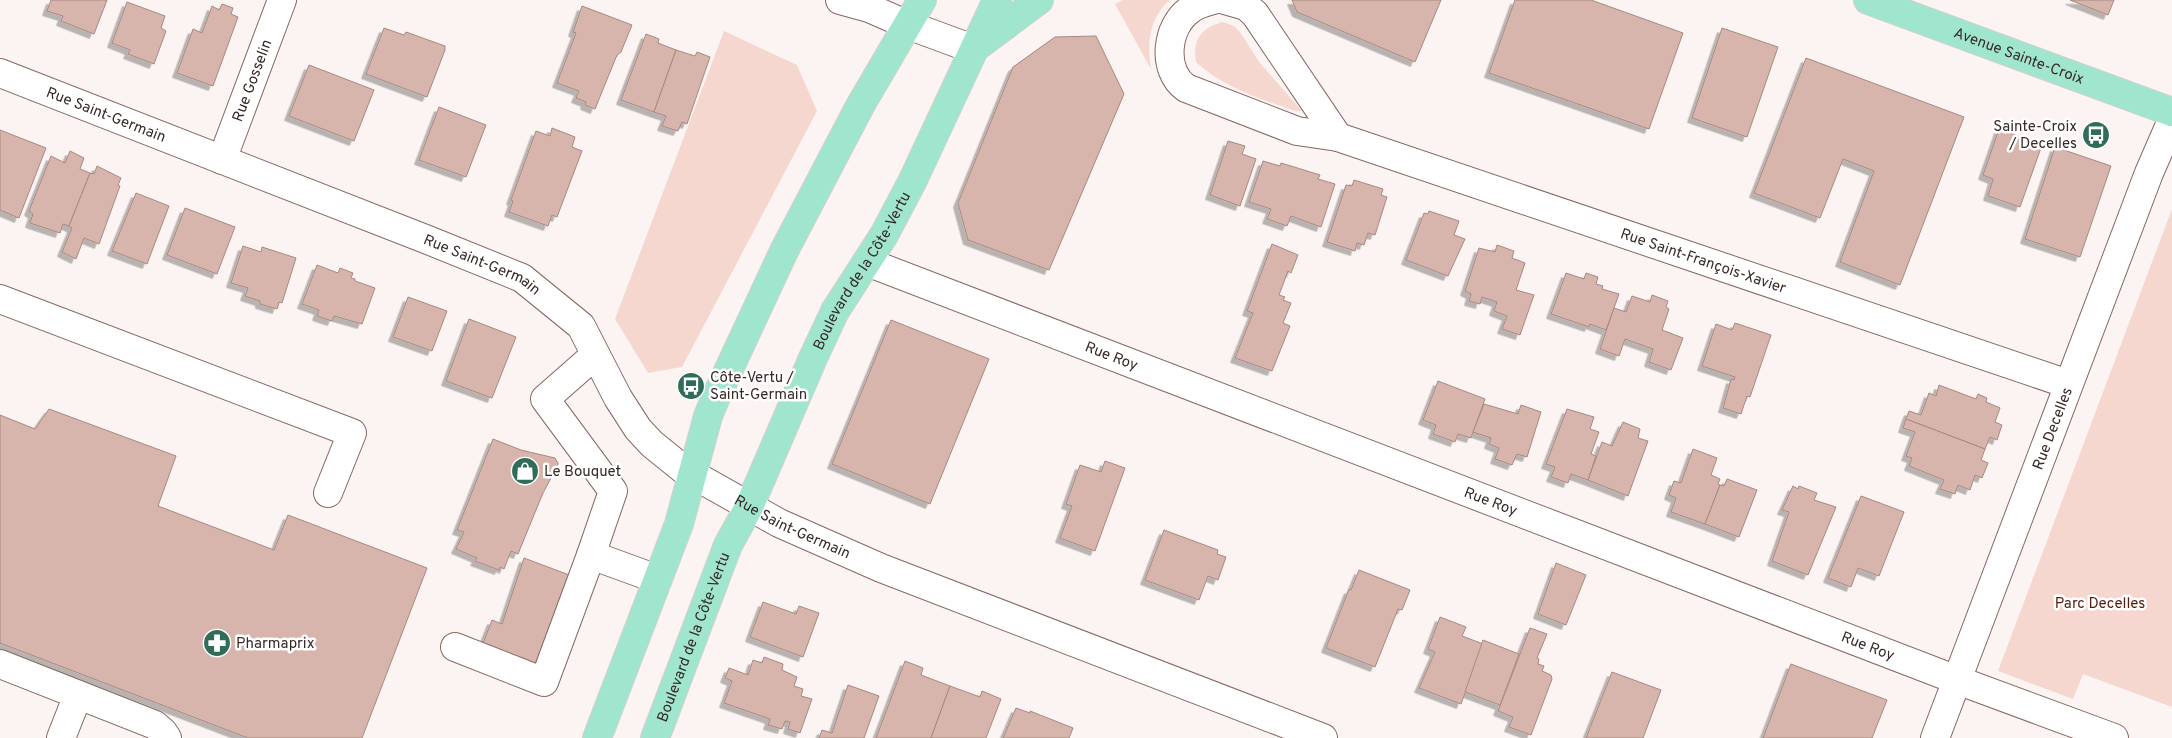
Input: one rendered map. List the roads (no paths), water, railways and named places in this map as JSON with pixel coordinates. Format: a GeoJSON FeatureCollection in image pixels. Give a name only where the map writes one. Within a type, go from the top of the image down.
{"type":"FeatureCollection","features":[{"type":"Feature","properties":{"kind":"main road"},"geometry":{"type":"LineString","coordinates":[[597,738],[679,524],[711,410],[784,251],[860,106],[922,0]]}},
{"type":"Feature","properties":{"kind":"main road","name":"Boulevard de la Côte-Vertu"},"geometry":{"type":"LineString","coordinates":[[655,738],[728,545],[749,507],[831,319],[867,262],[912,180],[997,0]]}},
{"type":"Feature","properties":{"kind":"main road"},"geometry":{"type":"LineString","coordinates":[[973,49],[1040,0]]}},
{"type":"Feature","properties":{"kind":"main road","name":"Avenue Sainte-Croix"},"geometry":{"type":"LineString","coordinates":[[1868,0],[2172,112]]}},
{"type":"Feature","properties":{"kind":"street","name":"Rue Gosselin"},"geometry":{"type":"LineString","coordinates":[[222,160],[282,0]]}},
{"type":"Feature","properties":{"kind":"street"},"geometry":{"type":"LineString","coordinates":[[840,0],[869,8],[908,25],[973,49]]}},
{"type":"Feature","properties":{"kind":"street","name":"Rue Saint-François-Xavier"},"geometry":{"type":"LineString","coordinates":[[1213,0],[1191,8],[1182,17],[1172,35],[1170,63],[1178,83],[1186,88],[1297,131],[1338,137],[2068,384]]}},
{"type":"Feature","properties":{"kind":"street"},"geometry":{"type":"LineString","coordinates":[[1224,0],[1246,6],[1256,14],[1338,137]]}},
{"type":"Feature","properties":{"kind":"street","name":"Rue Saint-Germain"},"geometry":{"type":"LineString","coordinates":[[0,72],[522,278],[581,326],[618,398],[638,429],[652,444],[673,462],[749,507],[839,551],[881,568],[1323,738]]}},
{"type":"Feature","properties":{"kind":"street","name":"Rue Decelles"},"geometry":{"type":"LineString","coordinates":[[1935,738],[2068,384],[2149,173],[2172,120]]}},
{"type":"Feature","properties":{"kind":"street","name":"Rue Roy"},"geometry":{"type":"LineString","coordinates":[[867,262],[1956,680],[2114,738]]}},
{"type":"Feature","properties":{"kind":"street"},"geometry":{"type":"LineString","coordinates":[[0,299],[352,433],[328,494]]}},
{"type":"Feature","properties":{"kind":"street"},"geometry":{"type":"LineString","coordinates":[[455,647],[544,682],[613,491],[545,399],[595,355]]}},
{"type":"Feature","properties":{"kind":"street"},"geometry":{"type":"LineString","coordinates":[[591,554],[657,579]]}},
{"type":"Feature","properties":{"kind":"street"},"geometry":{"type":"LineString","coordinates":[[0,664],[155,725],[167,738]]}},
{"type":"Feature","properties":{"kind":"street"},"geometry":{"type":"LineString","coordinates":[[61,738],[78,695]]}},
{"type":"Feature","properties":{"kind":"place","name":"Sainte-Croix / Decelles"},"geometry":{"type":"Point","coordinates":[2096,135]}},
{"type":"Feature","properties":{"kind":"place","name":"Côte-Vertu / Saint-Germain"},"geometry":{"type":"Point","coordinates":[691,386]}},
{"type":"Feature","properties":{"kind":"place","name":"Le Bouquet"},"geometry":{"type":"Point","coordinates":[525,471]}},
{"type":"Feature","properties":{"kind":"place","name":"Pharmaprix"},"geometry":{"type":"Point","coordinates":[217,643]}},
{"type":"Feature","properties":{"kind":"park label","name":"Parc Decelles"},"geometry":{"type":"Point","coordinates":[2100,603]}}]}
